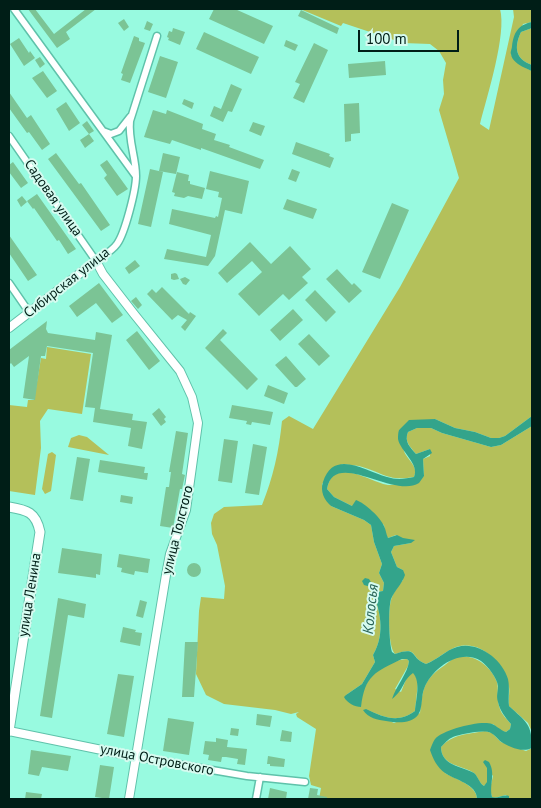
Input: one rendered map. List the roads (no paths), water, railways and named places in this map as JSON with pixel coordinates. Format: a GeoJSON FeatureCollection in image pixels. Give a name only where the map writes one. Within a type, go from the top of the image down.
{"type":"FeatureCollection","features":[{"type":"Feature","properties":{"kind":"main road","name":"улица Ленина"},"geometry":{"type":"LineString","coordinates":[[9,507],[25,510],[36,518],[39,538],[9,731]]}},
{"type":"Feature","properties":{"kind":"street"},"geometry":{"type":"LineString","coordinates":[[14,9],[136,176]]}},
{"type":"Feature","properties":{"kind":"street","name":"Сибирская улица"},"geometry":{"type":"LineString","coordinates":[[9,328],[114,247],[120,239],[134,194],[136,176],[130,133],[132,114],[157,36]]}},
{"type":"Feature","properties":{"kind":"street"},"geometry":{"type":"LineString","coordinates":[[103,131],[110,134],[116,133],[132,114]]}},
{"type":"Feature","properties":{"kind":"street","name":"Садовая улица"},"geometry":{"type":"LineString","coordinates":[[9,136],[96,261]]}},
{"type":"Feature","properties":{"kind":"street","name":"улица Толстого"},"geometry":{"type":"LineString","coordinates":[[96,261],[134,314],[180,371],[192,396],[198,424],[184,518],[172,548],[167,568],[129,799]]}},
{"type":"Feature","properties":{"kind":"street"},"geometry":{"type":"LineString","coordinates":[[9,282],[29,312]]}},
{"type":"Feature","properties":{"kind":"street","name":"улица Островского"},"geometry":{"type":"LineString","coordinates":[[9,731],[226,773],[305,782]]}},
{"type":"Feature","properties":{"kind":"street"},"geometry":{"type":"LineString","coordinates":[[256,799],[260,777]]}},
{"type":"Feature","properties":{"kind":"water label","name":"Колосья"},"geometry":{"type":"Point","coordinates":[371,609]}}]}
